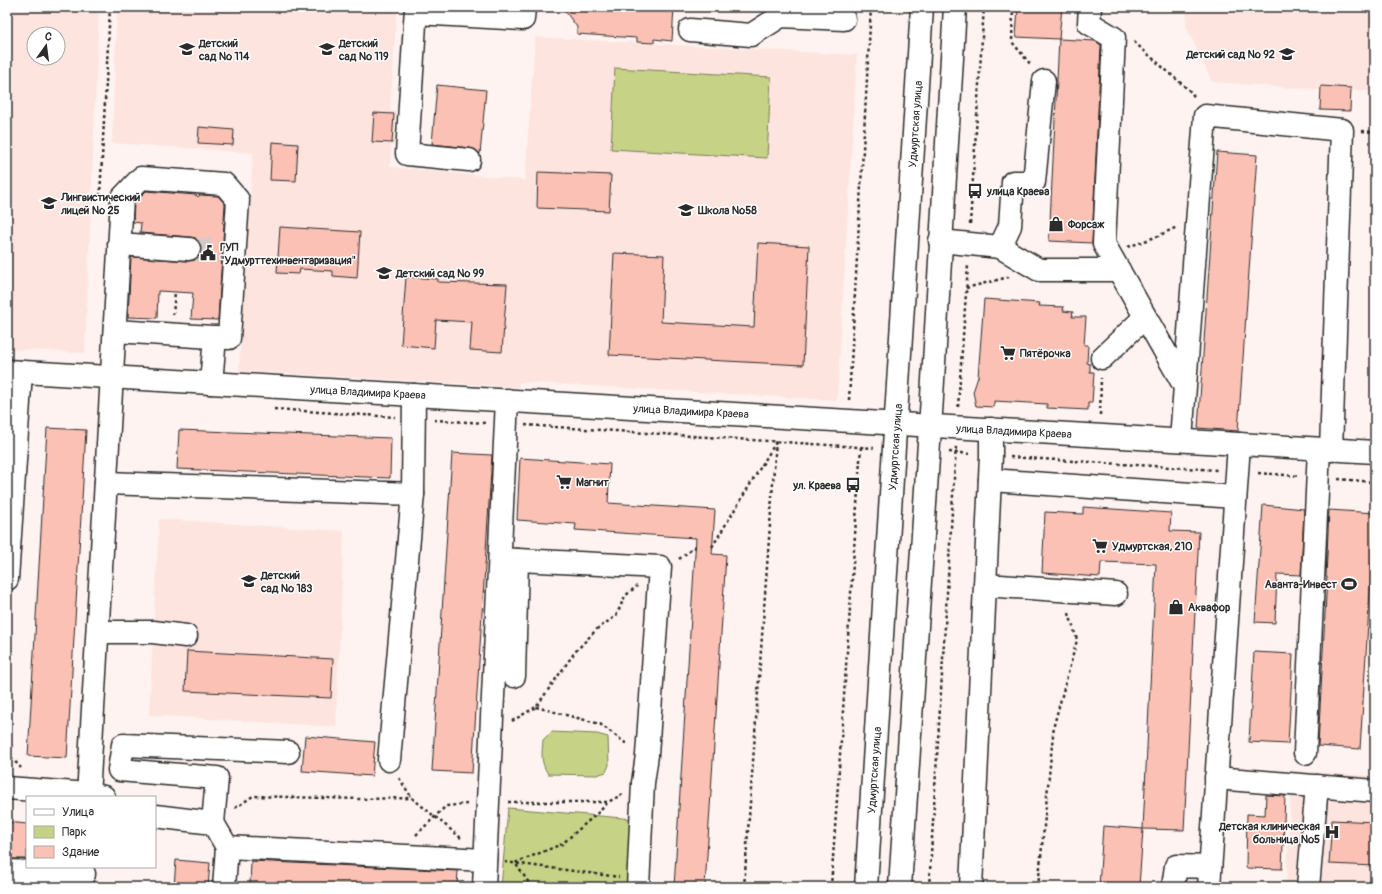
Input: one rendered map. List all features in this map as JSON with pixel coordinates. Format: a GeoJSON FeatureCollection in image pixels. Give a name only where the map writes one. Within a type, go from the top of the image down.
{"type":"FeatureCollection","features":[{"type":"Feature","properties":{"kind":"main road"},"geometry":{"type":"LineString","coordinates":[[469,160],[407,154],[416,10],[523,19],[524,7]]}},
{"type":"Feature","properties":{"kind":"main road","name":"Удмуртская улица"},"geometry":{"type":"LineString","coordinates":[[866,887],[922,7]]}},
{"type":"Feature","properties":{"kind":"main road"},"geometry":{"type":"LineString","coordinates":[[900,887],[955,7]]}},
{"type":"Feature","properties":{"kind":"main road"},"geometry":{"type":"LineString","coordinates":[[1090,7],[1089,23],[1114,38],[1104,244],[1184,385]]}},
{"type":"Feature","properties":{"kind":"main road"},"geometry":{"type":"LineString","coordinates":[[690,30],[751,35],[782,12],[844,19]]}},
{"type":"Feature","properties":{"kind":"main road"},"geometry":{"type":"LineString","coordinates":[[1000,247],[1010,226],[1013,182],[1034,182],[1044,81]]}},
{"type":"Feature","properties":{"kind":"main road"},"geometry":{"type":"LineString","coordinates":[[1180,440],[1205,116],[1342,130],[1325,449],[1318,477],[1305,753]]}},
{"type":"Feature","properties":{"kind":"main road"},"geometry":{"type":"LineString","coordinates":[[7,788],[94,796],[98,632],[122,198],[141,178],[224,184],[238,200],[230,250],[229,338],[115,331]]}},
{"type":"Feature","properties":{"kind":"main road"},"geometry":{"type":"LineString","coordinates":[[940,241],[1000,247],[1039,270],[1119,270]]}},
{"type":"Feature","properties":{"kind":"main road"},"geometry":{"type":"LineString","coordinates":[[119,244],[190,249]]}},
{"type":"Feature","properties":{"kind":"main road"},"geometry":{"type":"LineString","coordinates":[[1102,358],[1145,317]]}},
{"type":"Feature","properties":{"kind":"main road"},"geometry":{"type":"LineString","coordinates":[[211,383],[215,337]]}},
{"type":"Feature","properties":{"kind":"main road"},"geometry":{"type":"LineString","coordinates":[[7,579],[14,371]]}},
{"type":"Feature","properties":{"kind":"main road","name":"улица Владимира Краева"},"geometry":{"type":"LineString","coordinates":[[14,371],[1375,452]]}},
{"type":"Feature","properties":{"kind":"main road"},"geometry":{"type":"LineString","coordinates":[[389,760],[412,494],[414,396]]}},
{"type":"Feature","properties":{"kind":"main road"},"geometry":{"type":"LineString","coordinates":[[507,400],[508,559],[514,676]]}},
{"type":"Feature","properties":{"kind":"main road"},"geometry":{"type":"LineString","coordinates":[[971,887],[990,480],[991,429]]}},
{"type":"Feature","properties":{"kind":"main road"},"geometry":{"type":"LineString","coordinates":[[1173,887],[1176,866],[1210,877],[1238,444]]}},
{"type":"Feature","properties":{"kind":"main road"},"geometry":{"type":"LineString","coordinates":[[990,480],[1235,496]]}},
{"type":"Feature","properties":{"kind":"main road"},"geometry":{"type":"LineString","coordinates":[[106,483],[412,494]]}},
{"type":"Feature","properties":{"kind":"main road"},"geometry":{"type":"LineString","coordinates":[[508,559],[660,567],[647,755],[643,783],[638,887]]}},
{"type":"Feature","properties":{"kind":"main road"},"geometry":{"type":"LineString","coordinates":[[484,887],[491,734],[508,559]]}},
{"type":"Feature","properties":{"kind":"main road"},"geometry":{"type":"LineString","coordinates":[[985,585],[1116,594]]}},
{"type":"Feature","properties":{"kind":"main road"},"geometry":{"type":"LineString","coordinates":[[98,632],[153,632],[186,636]]}},
{"type":"Feature","properties":{"kind":"main road"},"geometry":{"type":"LineString","coordinates":[[217,778],[119,770],[123,745],[288,752]]}},
{"type":"Feature","properties":{"kind":"main road"},"geometry":{"type":"LineString","coordinates":[[224,887],[227,847],[213,823],[217,778],[228,749]]}},
{"type":"Feature","properties":{"kind":"main road"},"geometry":{"type":"LineString","coordinates":[[1216,778],[1375,792]]}},
{"type":"Feature","properties":{"kind":"main road"},"geometry":{"type":"LineString","coordinates":[[1308,887],[1317,786]]}},
{"type":"Feature","properties":{"kind":"main road"},"geometry":{"type":"LineString","coordinates":[[156,816],[213,823]]}},
{"type":"Feature","properties":{"kind":"main road"},"geometry":{"type":"LineString","coordinates":[[227,847],[485,860]]}},
{"type":"Feature","properties":{"kind":"main road"},"geometry":{"type":"LineString","coordinates":[[7,871],[84,876]]}},
{"type":"Feature","properties":{"kind":"path"},"geometry":{"type":"LineString","coordinates":[[100,196],[110,7]]}},
{"type":"Feature","properties":{"kind":"path"},"geometry":{"type":"LineString","coordinates":[[831,887],[862,447],[849,420],[871,7]]}},
{"type":"Feature","properties":{"kind":"path"},"geometry":{"type":"LineString","coordinates":[[929,887],[984,7]]}},
{"type":"Feature","properties":{"kind":"path"},"geometry":{"type":"LineString","coordinates":[[1013,7],[1012,42],[1044,81]]}},
{"type":"Feature","properties":{"kind":"path"},"geometry":{"type":"LineString","coordinates":[[1114,38],[1133,41],[1160,63],[1191,92],[1205,116]]}},
{"type":"Feature","properties":{"kind":"path"},"geometry":{"type":"LineString","coordinates":[[1134,245],[1158,236],[1197,217]]}},
{"type":"Feature","properties":{"kind":"path"},"geometry":{"type":"LineString","coordinates":[[966,288],[1039,270]]}},
{"type":"Feature","properties":{"kind":"path"},"geometry":{"type":"LineString","coordinates":[[1100,419],[1102,358]]}},
{"type":"Feature","properties":{"kind":"path"},"geometry":{"type":"LineString","coordinates":[[270,409],[895,449]]}},
{"type":"Feature","properties":{"kind":"path"},"geometry":{"type":"LineString","coordinates":[[712,547],[776,441]]}},
{"type":"Feature","properties":{"kind":"path"},"geometry":{"type":"LineString","coordinates":[[744,887],[776,441]]}},
{"type":"Feature","properties":{"kind":"path"},"geometry":{"type":"LineString","coordinates":[[928,451],[1237,471],[1375,482]]}},
{"type":"Feature","properties":{"kind":"path"},"geometry":{"type":"LineString","coordinates":[[491,734],[536,706],[575,652],[597,628],[616,616],[625,596],[660,567]]}},
{"type":"Feature","properties":{"kind":"path"},"geometry":{"type":"LineString","coordinates":[[1038,887],[1054,725],[1077,640],[1063,590]]}},
{"type":"Feature","properties":{"kind":"path"},"geometry":{"type":"LineString","coordinates":[[536,706],[600,724],[631,748],[647,755]]}},
{"type":"Feature","properties":{"kind":"path"},"geometry":{"type":"LineString","coordinates":[[389,760],[412,798],[485,860],[618,876]]}},
{"type":"Feature","properties":{"kind":"path"},"geometry":{"type":"LineString","coordinates":[[515,863],[562,844],[608,802],[643,783]]}},
{"type":"Feature","properties":{"kind":"path"},"geometry":{"type":"LineString","coordinates":[[213,823],[253,796],[360,799],[412,798]]}},
{"type":"Feature","properties":{"kind":"path"},"geometry":{"type":"LineString","coordinates":[[396,856],[446,806],[488,802],[608,802]]}},
{"type":"Feature","properties":{"kind":"path"},"geometry":{"type":"LineString","coordinates":[[515,863],[532,887]]}},
{"type":"Feature","properties":{"kind":"shaded area","name":"Лингвистический лицей № 25"},"geometry":{"type":"Polygon","coordinates":[[[7,7],[99,7],[85,353],[7,349],[7,7]]]}},
{"type":"Feature","properties":{"kind":"shaded area"},"geometry":{"type":"Polygon","coordinates":[[[117,7],[397,7],[390,111],[396,111],[394,145],[391,146],[390,167],[525,180],[535,37],[857,55],[837,400],[519,382],[518,387],[239,371],[253,153],[112,143],[117,7]]]}},
{"type":"Feature","properties":{"kind":"shaded area","name":"Детский сад № 92"},"geometry":{"type":"Polygon","coordinates":[[[1187,7],[1375,7],[1375,91],[1351,90],[1351,88],[1321,86],[1321,90],[1212,82],[1186,26],[1187,7]]]}},
{"type":"Feature","properties":{"kind":"shaded area","name":"Детский сад № 183"},"geometry":{"type":"Polygon","coordinates":[[[159,519],[344,531],[336,727],[149,715],[159,519]]]}},
{"type":"Feature","properties":{"kind":"shaded area","name":"Детская клиническая больница №5"},"geometry":{"type":"Polygon","coordinates":[[[1292,771],[1375,776],[1375,887],[1286,887],[1292,771]]]}},
{"type":"Feature","properties":{"kind":"green space"},"geometry":{"type":"Polygon","coordinates":[[[615,68],[771,77],[767,158],[611,149],[615,68]]]}},
{"type":"Feature","properties":{"kind":"green space"},"geometry":{"type":"Polygon","coordinates":[[[551,732],[597,734],[608,737],[609,765],[606,772],[597,775],[548,774],[545,770],[542,749],[543,740],[551,732]]]}},
{"type":"Feature","properties":{"kind":"green space"},"geometry":{"type":"Polygon","coordinates":[[[508,808],[634,819],[628,887],[501,887],[508,808]]]}},
{"type":"Feature","properties":{"kind":"building"},"geometry":{"type":"Polygon","coordinates":[[[562,7],[674,7],[672,41],[654,39],[654,43],[637,42],[637,38],[577,34],[577,27],[562,7]]]}},
{"type":"Feature","properties":{"kind":"building"},"geometry":{"type":"Polygon","coordinates":[[[1018,7],[1062,7],[1059,39],[1016,37],[1018,7]]]}},
{"type":"Feature","properties":{"kind":"building"},"geometry":{"type":"Polygon","coordinates":[[[1059,39],[1095,41],[1101,45],[1092,243],[1049,241],[1059,39]]]}},
{"type":"Feature","properties":{"kind":"building"},"geometry":{"type":"Polygon","coordinates":[[[437,85],[486,90],[480,154],[476,150],[470,148],[432,144],[437,85]]]}},
{"type":"Feature","properties":{"kind":"building"},"geometry":{"type":"Polygon","coordinates":[[[1321,86],[1351,88],[1350,111],[1320,110],[1321,86]]]}},
{"type":"Feature","properties":{"kind":"building"},"geometry":{"type":"Polygon","coordinates":[[[374,113],[394,114],[392,143],[372,142],[374,113]]]}},
{"type":"Feature","properties":{"kind":"building"},"geometry":{"type":"Polygon","coordinates":[[[199,127],[234,130],[233,145],[198,143],[199,127]]]}},
{"type":"Feature","properties":{"kind":"building"},"geometry":{"type":"Polygon","coordinates":[[[272,142],[298,144],[296,181],[270,180],[272,142]]]}},
{"type":"Feature","properties":{"kind":"building"},"geometry":{"type":"Polygon","coordinates":[[[1217,152],[1257,155],[1238,431],[1198,428],[1217,152]]]}},
{"type":"Feature","properties":{"kind":"building"},"geometry":{"type":"Polygon","coordinates":[[[538,172],[611,175],[609,211],[537,208],[538,172]]]}},
{"type":"Feature","properties":{"kind":"building","name":"ГУП \"Удмурттехинвентаризация\""},"geometry":{"type":"Polygon","coordinates":[[[146,191],[196,195],[198,197],[200,195],[218,196],[225,204],[224,220],[222,222],[224,224],[218,320],[191,319],[193,293],[158,291],[157,318],[128,317],[131,257],[188,261],[195,260],[200,256],[201,250],[200,243],[196,238],[140,233],[141,223],[133,222],[134,203],[146,191]]]}},
{"type":"Feature","properties":{"kind":"building"},"geometry":{"type":"Polygon","coordinates":[[[280,227],[360,232],[357,278],[333,276],[333,271],[300,269],[299,274],[277,273],[280,227]]]}},
{"type":"Feature","properties":{"kind":"building"},"geometry":{"type":"Polygon","coordinates":[[[758,243],[809,246],[803,365],[609,355],[614,253],[664,255],[661,322],[754,327],[758,243]]]}},
{"type":"Feature","properties":{"kind":"building"},"geometry":{"type":"Polygon","coordinates":[[[406,277],[438,279],[438,282],[507,284],[502,352],[470,350],[472,322],[436,320],[434,348],[401,345],[406,277]]]}},
{"type":"Feature","properties":{"kind":"building"},"geometry":{"type":"Polygon","coordinates":[[[984,299],[1040,303],[1039,306],[1064,307],[1063,311],[1073,312],[1072,317],[1086,317],[1084,345],[1088,345],[1087,363],[1090,364],[1090,372],[1094,372],[1092,403],[1088,403],[1088,410],[1047,408],[1047,404],[994,401],[994,407],[976,406],[973,392],[978,377],[984,299]]]}},
{"type":"Feature","properties":{"kind":"building"},"geometry":{"type":"Polygon","coordinates":[[[47,428],[86,430],[67,758],[28,756],[47,428]]]}},
{"type":"Feature","properties":{"kind":"building"},"geometry":{"type":"Polygon","coordinates":[[[179,430],[391,438],[390,478],[177,469],[179,430]]]}},
{"type":"Feature","properties":{"kind":"building"},"geometry":{"type":"Polygon","coordinates":[[[452,453],[492,455],[472,773],[432,771],[452,453]]]}},
{"type":"Feature","properties":{"kind":"building"},"geometry":{"type":"Polygon","coordinates":[[[520,458],[610,464],[608,503],[715,510],[712,554],[726,555],[705,887],[674,887],[696,538],[575,530],[576,524],[517,520],[520,458]]]}},
{"type":"Feature","properties":{"kind":"building"},"geometry":{"type":"Polygon","coordinates":[[[1263,505],[1304,509],[1301,575],[1277,574],[1275,623],[1255,622],[1263,505]]]}},
{"type":"Feature","properties":{"kind":"building"},"geometry":{"type":"Polygon","coordinates":[[[1083,507],[1171,513],[1170,531],[1199,532],[1184,830],[1143,829],[1156,564],[1101,562],[1100,577],[1042,573],[1045,512],[1083,514],[1083,507]]]}},
{"type":"Feature","properties":{"kind":"building","name":"Аванта-Инвест"},"geometry":{"type":"Polygon","coordinates":[[[1329,510],[1375,513],[1360,749],[1318,746],[1329,510]]]}},
{"type":"Feature","properties":{"kind":"building"},"geometry":{"type":"Polygon","coordinates":[[[187,651],[333,659],[331,698],[185,691],[187,651]]]}},
{"type":"Feature","properties":{"kind":"building"},"geometry":{"type":"Polygon","coordinates":[[[1254,652],[1293,654],[1288,744],[1249,742],[1254,652]]]}},
{"type":"Feature","properties":{"kind":"building"},"geometry":{"type":"Polygon","coordinates":[[[305,736],[375,742],[372,776],[302,771],[305,736]]]}},
{"type":"Feature","properties":{"kind":"building"},"geometry":{"type":"Polygon","coordinates":[[[1266,795],[1285,796],[1282,869],[1246,868],[1247,814],[1265,815],[1266,795]]]}},
{"type":"Feature","properties":{"kind":"building"},"geometry":{"type":"Polygon","coordinates":[[[1332,820],[1375,822],[1375,866],[1329,864],[1332,820]]]}},
{"type":"Feature","properties":{"kind":"building"},"geometry":{"type":"Polygon","coordinates":[[[7,822],[26,824],[26,859],[7,859],[7,822]]]}},
{"type":"Feature","properties":{"kind":"building"},"geometry":{"type":"Polygon","coordinates":[[[1103,826],[1143,829],[1139,887],[1099,887],[1103,826]]]}},
{"type":"Feature","properties":{"kind":"building"},"geometry":{"type":"Polygon","coordinates":[[[176,860],[210,863],[208,887],[174,887],[176,860]]]}},
{"type":"Feature","properties":{"kind":"building"},"geometry":{"type":"Polygon","coordinates":[[[251,861],[458,871],[457,887],[250,887],[251,861]]]}},
{"type":"Feature","properties":{"kind":"tunnel"},"geometry":{"type":"LineString","coordinates":[[189,249],[226,250]]}},
{"type":"Feature","properties":{"kind":"place","name":"Детский сад № 114"},"geometry":{"type":"Point","coordinates":[187,49]}},
{"type":"Feature","properties":{"kind":"place","name":"Детский сад № 119"},"geometry":{"type":"Point","coordinates":[327,49]}},
{"type":"Feature","properties":{"kind":"place","name":"Детский сад № 92"},"geometry":{"type":"Point","coordinates":[1287,54]}},
{"type":"Feature","properties":{"kind":"place","name":"улица Краева"},"geometry":{"type":"Point","coordinates":[975,191]}},
{"type":"Feature","properties":{"kind":"place","name":"Лингвистический лицей № 25"},"geometry":{"type":"Point","coordinates":[49,203]}},
{"type":"Feature","properties":{"kind":"place","name":"Школа №58"},"geometry":{"type":"Point","coordinates":[686,210]}},
{"type":"Feature","properties":{"kind":"place","name":"Форсаж"},"geometry":{"type":"Point","coordinates":[1056,224]}},
{"type":"Feature","properties":{"kind":"place","name":"ГУП \"Удмурттехинвентаризация\""},"geometry":{"type":"Point","coordinates":[208,253]}},
{"type":"Feature","properties":{"kind":"place","name":"Детский сад № 99"},"geometry":{"type":"Point","coordinates":[384,273]}},
{"type":"Feature","properties":{"kind":"place","name":"Пятёрочка"},"geometry":{"type":"Point","coordinates":[1008,353]}},
{"type":"Feature","properties":{"kind":"place","name":"Магнит"},"geometry":{"type":"Point","coordinates":[564,482]}},
{"type":"Feature","properties":{"kind":"place","name":"ул. Краева"},"geometry":{"type":"Point","coordinates":[853,485]}},
{"type":"Feature","properties":{"kind":"place","name":"Удмуртская, 210"},"geometry":{"type":"Point","coordinates":[1100,546]}},
{"type":"Feature","properties":{"kind":"place","name":"Детский сад № 183"},"geometry":{"type":"Point","coordinates":[249,581]}},
{"type":"Feature","properties":{"kind":"place","name":"Аванта-Инвест"},"geometry":{"type":"Point","coordinates":[1349,584]}},
{"type":"Feature","properties":{"kind":"place","name":"Аквафор"},"geometry":{"type":"Point","coordinates":[1176,607]}},
{"type":"Feature","properties":{"kind":"place","name":"Детская клиническая больница №5"},"geometry":{"type":"Point","coordinates":[1332,832]}}]}
